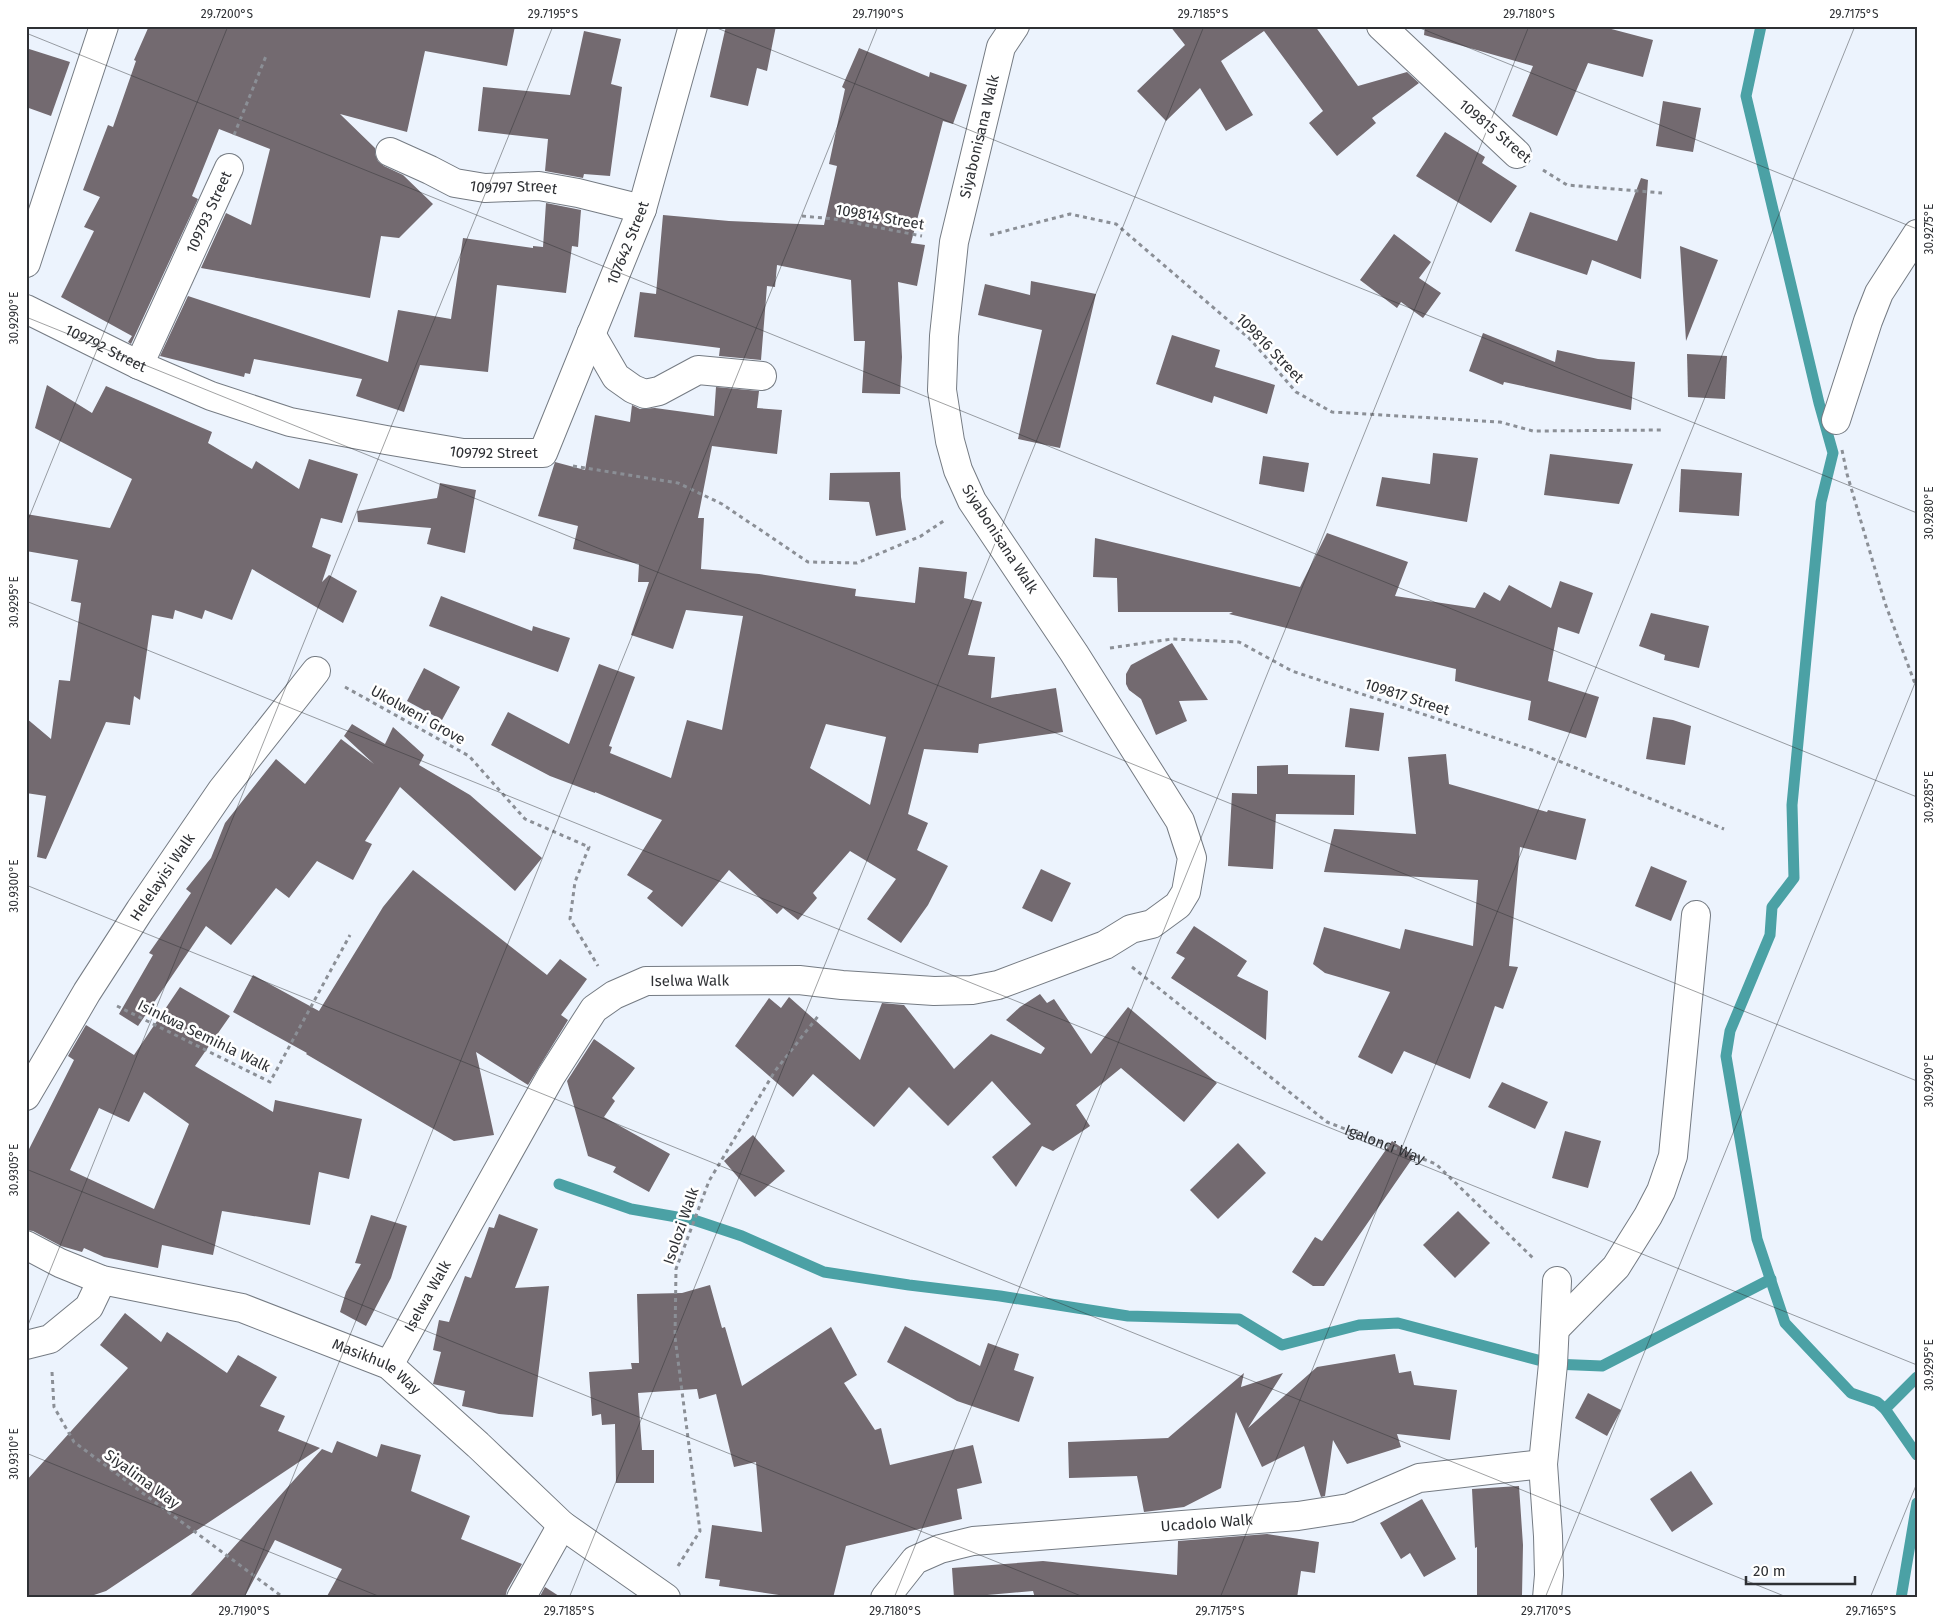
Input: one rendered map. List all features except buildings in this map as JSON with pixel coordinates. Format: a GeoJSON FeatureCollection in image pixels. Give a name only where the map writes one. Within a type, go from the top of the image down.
{"type":"FeatureCollection","features":[{"type":"Feature","properties":{"kind":"street"},"geometry":{"type":"LineString","coordinates":[[26,263],[104,26]]}},
{"type":"Feature","properties":{"kind":"street","name":"107642 Street"},"geometry":{"type":"LineString","coordinates":[[543,453],[642,209],[692,26]]}},
{"type":"Feature","properties":{"kind":"street","name":"Siyabonisana Walk"},"geometry":{"type":"LineString","coordinates":[[1014,26],[1001,47],[954,242],[944,336],[942,390],[950,441],[958,470],[972,501],[1074,653],[1180,821],[1192,858],[1186,892],[1178,905],[1152,924],[1131,929],[1105,945]]}},
{"type":"Feature","properties":{"kind":"street","name":"109815 Street"},"geometry":{"type":"LineString","coordinates":[[1381,26],[1517,154]]}},
{"type":"Feature","properties":{"kind":"street","name":"109797 Street"},"geometry":{"type":"LineString","coordinates":[[390,152],[455,183],[484,188],[539,186],[578,193],[642,209]]}},
{"type":"Feature","properties":{"kind":"street","name":"109793 Street"},"geometry":{"type":"LineString","coordinates":[[140,365],[229,168]]}},
{"type":"Feature","properties":{"kind":"street"},"geometry":{"type":"LineString","coordinates":[[1836,420],[1879,293],[1917,234]]}},
{"type":"Feature","properties":{"kind":"street","name":"109792 Street"},"geometry":{"type":"LineString","coordinates":[[26,310],[140,365],[211,396],[290,422],[463,453],[543,453]]}},
{"type":"Feature","properties":{"kind":"street"},"geometry":{"type":"LineString","coordinates":[[591,334],[616,377],[645,394],[659,391],[698,370],[762,376]]}},
{"type":"Feature","properties":{"kind":"street","name":"Helelayisi Walk"},"geometry":{"type":"LineString","coordinates":[[26,1096],[87,992],[140,910],[222,790],[316,671]]}},
{"type":"Feature","properties":{"kind":"street"},"geometry":{"type":"LineString","coordinates":[[1555,1329],[1616,1267],[1648,1216],[1661,1191],[1673,1156],[1696,915]]}},
{"type":"Feature","properties":{"kind":"street","name":"Iselwa Walk"},"geometry":{"type":"LineString","coordinates":[[389,1365],[574,1038],[594,1009],[614,995],[646,981],[665,980],[799,980],[934,991],[972,990],[998,985],[1105,945]]}},
{"type":"Feature","properties":{"kind":"street","name":"Masikhule Way"},"geometry":{"type":"LineString","coordinates":[[26,1245],[60,1263],[102,1280],[242,1308],[389,1365],[478,1445],[562,1525],[664,1596]]}},
{"type":"Feature","properties":{"kind":"street"},"geometry":{"type":"LineString","coordinates":[[38,1342],[89,1307],[102,1280]]}},
{"type":"Feature","properties":{"kind":"street"},"geometry":{"type":"LineString","coordinates":[[1547,1598],[1549,1575],[1548,1536],[1542,1464],[1553,1364],[1557,1281]]}},
{"type":"Feature","properties":{"kind":"street","name":"Ucadolo Walk"},"geometry":{"type":"LineString","coordinates":[[885,1598],[915,1560],[940,1549],[973,1541],[1298,1516],[1349,1508],[1419,1478],[1542,1464]]}},
{"type":"Feature","properties":{"kind":"street"},"geometry":{"type":"LineString","coordinates":[[521,1598],[562,1525]]}},
{"type":"Feature","properties":{"kind":"path","name":"109793 Street"},"geometry":{"type":"LineString","coordinates":[[229,168],[232,139],[266,56]]}},
{"type":"Feature","properties":{"kind":"path","name":"109815 Street"},"geometry":{"type":"LineString","coordinates":[[1517,154],[1567,185],[1662,193]]}},
{"type":"Feature","properties":{"kind":"path","name":"109816 Street"},"geometry":{"type":"LineString","coordinates":[[954,242],[994,234],[1070,214],[1116,224],[1250,339],[1296,392],[1332,412],[1500,422],[1533,431],[1662,430]]}},
{"type":"Feature","properties":{"kind":"path","name":"109814 Street"},"geometry":{"type":"LineString","coordinates":[[802,216],[834,219],[954,242]]}},
{"type":"Feature","properties":{"kind":"path"},"geometry":{"type":"LineString","coordinates":[[1836,420],[1847,474],[1885,603],[1917,685]]}},
{"type":"Feature","properties":{"kind":"path","name":"109792 Street"},"geometry":{"type":"LineString","coordinates":[[543,453],[565,465],[678,483],[722,504],[808,562],[857,563],[921,536],[972,501]]}},
{"type":"Feature","properties":{"kind":"path","name":"109817 Street"},"geometry":{"type":"LineString","coordinates":[[1074,653],[1172,640],[1239,642],[1292,671],[1532,750],[1724,828]]}},
{"type":"Feature","properties":{"kind":"path","name":"Ukolweni Grove"},"geometry":{"type":"LineString","coordinates":[[316,671],[469,756],[524,819],[589,847],[575,882],[570,919],[614,995]]}},
{"type":"Feature","properties":{"kind":"path","name":"Isinkwa Semihla Walk"},"geometry":{"type":"LineString","coordinates":[[87,992],[270,1082],[350,935]]}},
{"type":"Feature","properties":{"kind":"path","name":"Igalonci Way"},"geometry":{"type":"LineString","coordinates":[[1105,945],[1326,1122],[1436,1164],[1557,1281]]}},
{"type":"Feature","properties":{"kind":"path","name":"Isolozi Walk"},"geometry":{"type":"LineString","coordinates":[[664,1596],[700,1531],[675,1337],[676,1269],[709,1181],[775,1071],[842,985]]}},
{"type":"Feature","properties":{"kind":"path","name":"Siyalima Way"},"geometry":{"type":"LineString","coordinates":[[38,1342],[54,1407],[74,1442],[284,1598]]}},
{"type":"Feature","properties":{"kind":"waterway"},"geometry":{"type":"LineString","coordinates":[[1761,26],[1746,96],[1819,403],[1833,453],[1821,502],[1792,805],[1794,878],[1772,907],[1770,935],[1730,1031],[1726,1056],[1757,1239],[1785,1323],[1851,1393],[1877,1402],[1885,1409],[1917,1455]]}},
{"type":"Feature","properties":{"kind":"waterway"},"geometry":{"type":"LineString","coordinates":[[559,1184],[631,1209],[694,1220],[742,1236],[824,1272],[1128,1316],[1239,1319],[1282,1345],[1359,1325],[1398,1323],[1553,1364],[1602,1366],[1771,1279]]}},
{"type":"Feature","properties":{"kind":"waterway"},"geometry":{"type":"LineString","coordinates":[[1885,1409],[1917,1377]]}},
{"type":"Feature","properties":{"kind":"waterway"},"geometry":{"type":"LineString","coordinates":[[1901,1598],[1917,1503]]}}]}
